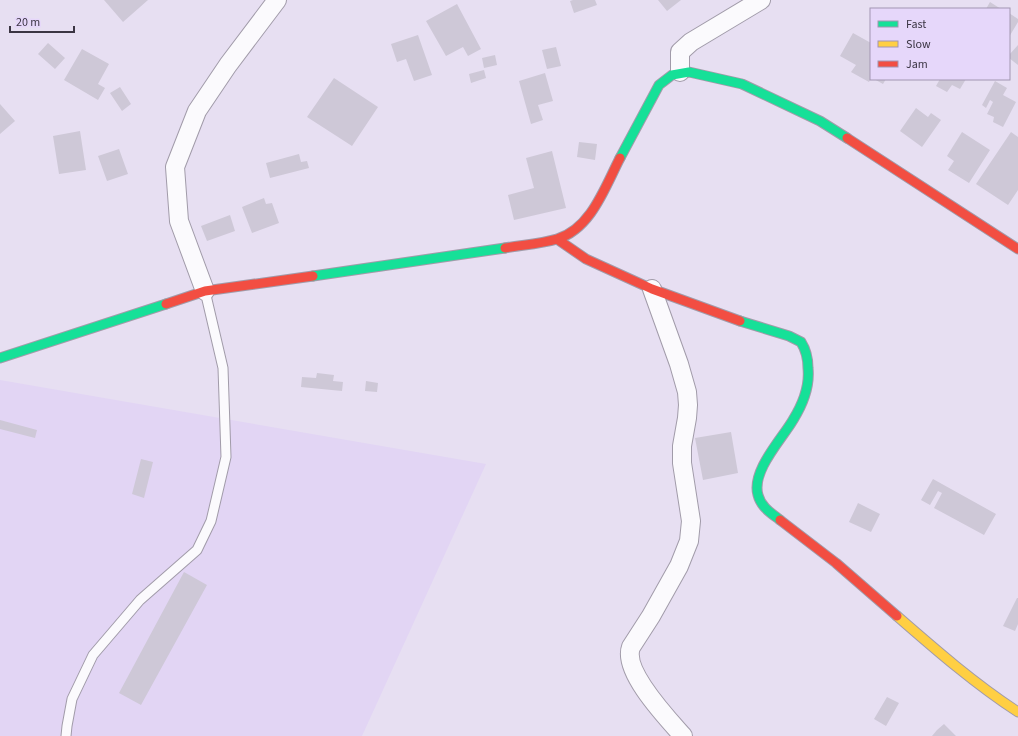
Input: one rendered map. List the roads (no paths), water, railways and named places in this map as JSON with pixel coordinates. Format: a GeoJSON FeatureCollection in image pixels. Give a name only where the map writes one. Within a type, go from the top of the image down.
{"type":"FeatureCollection","features":[{"type":"Feature","properties":{"kind":"street"},"geometry":{"type":"LineString","coordinates":[[205,290],[179,221],[175,167],[197,111],[228,65],[278,0]]}},
{"type":"Feature","properties":{"kind":"street"},"geometry":{"type":"LineString","coordinates":[[680,72],[680,52],[691,42],[761,0]]}},
{"type":"Feature","properties":{"kind":"street"},"geometry":{"type":"LineString","coordinates":[[0,358],[205,290],[556,239],[573,232],[594,208],[659,85],[670,74],[680,72],[689,72],[742,84],[820,121],[1018,249]]}},
{"type":"Feature","properties":{"kind":"street"},"geometry":{"type":"LineString","coordinates":[[556,239],[586,259],[652,289],[735,320],[789,336],[801,342],[807,357],[810,382],[804,400],[791,424],[766,461],[758,479],[757,487],[760,502],[767,510],[836,563],[928,643],[1000,700],[1018,712]]}},
{"type":"Feature","properties":{"kind":"street"},"geometry":{"type":"LineString","coordinates":[[652,289],[679,364],[687,392],[688,405],[682,446],[682,463],[691,522],[689,541],[679,566],[629,652],[632,667],[641,684],[668,720],[683,736]]}},
{"type":"Feature","properties":{"kind":"lane"},"geometry":{"type":"LineString","coordinates":[[66,736],[72,699],[93,654],[140,600],[196,550],[211,521],[226,457],[223,368],[205,290]]}}]}
